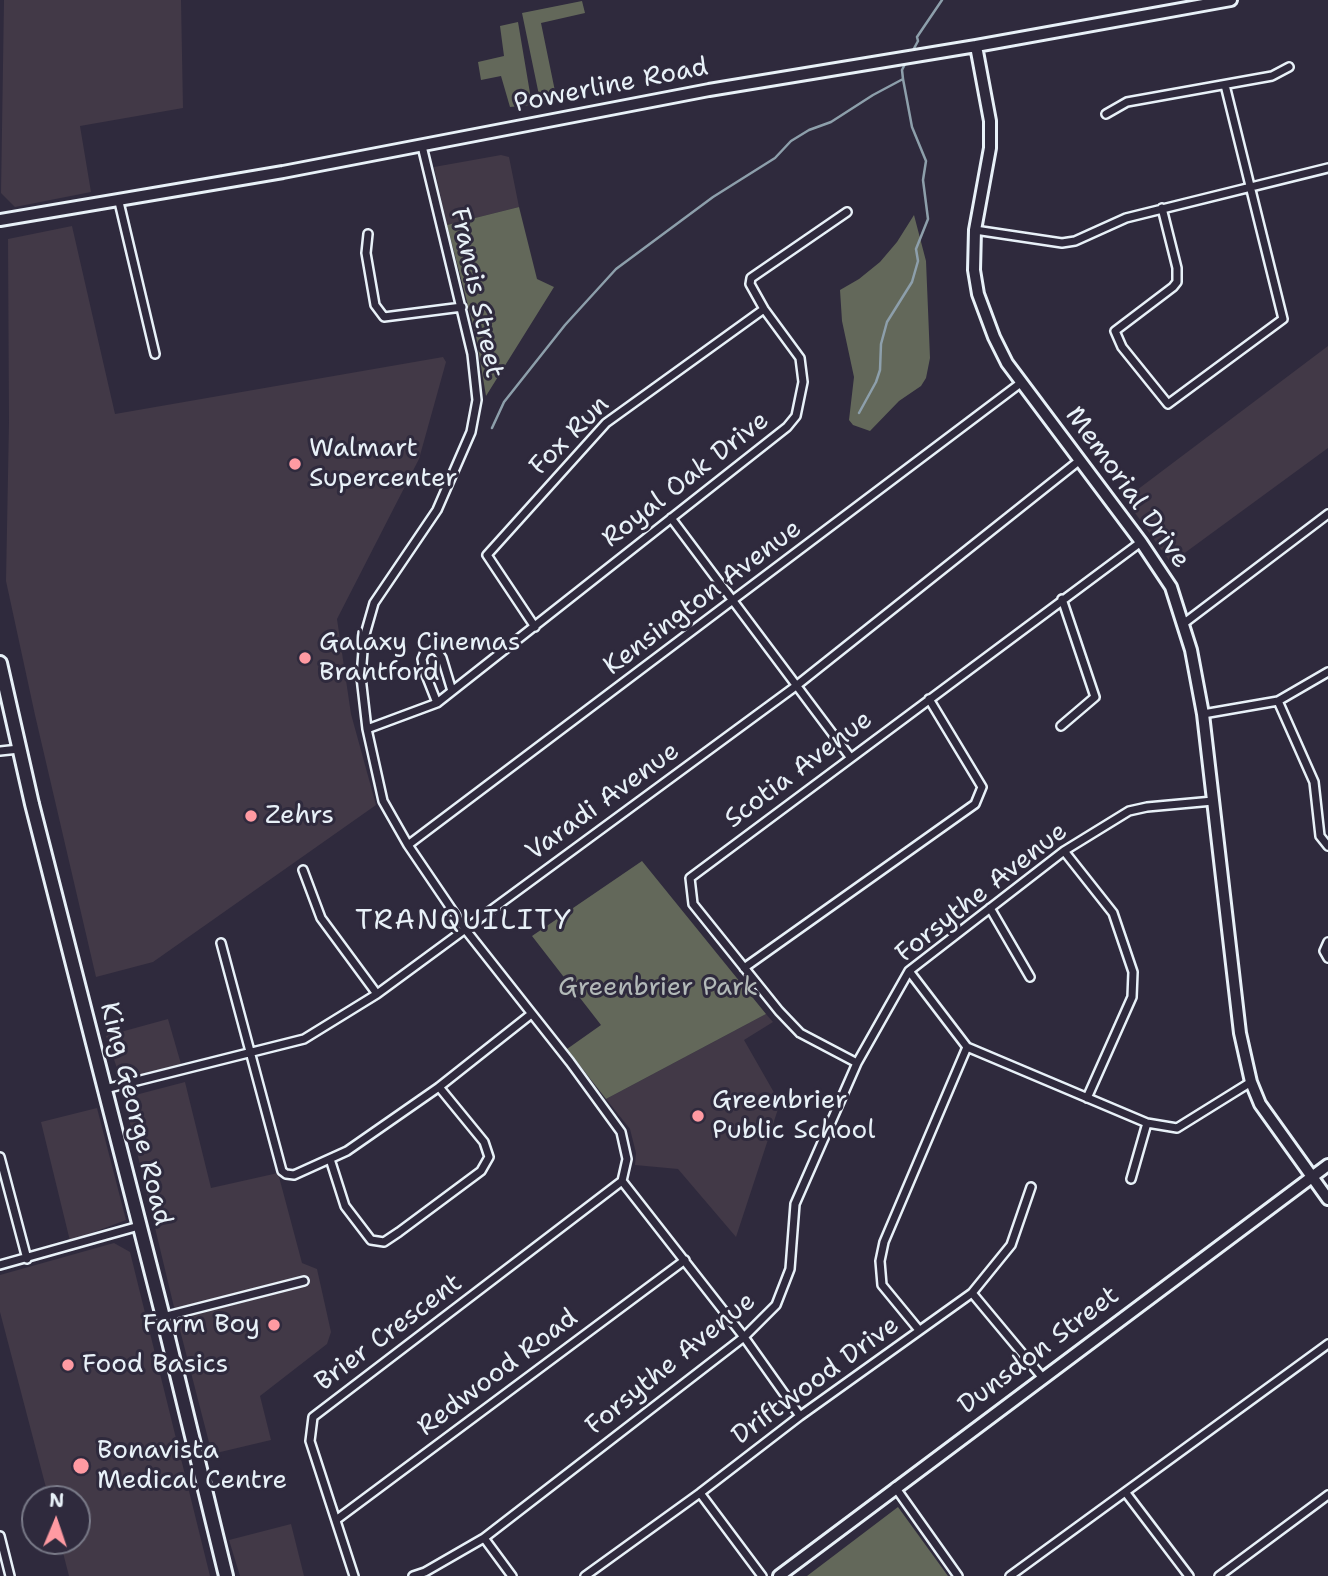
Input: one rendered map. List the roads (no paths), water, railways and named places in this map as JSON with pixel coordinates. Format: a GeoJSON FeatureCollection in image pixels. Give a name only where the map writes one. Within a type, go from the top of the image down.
{"type":"FeatureCollection","features":[{"type":"Feature","properties":{"kind":"main road","name":"Powerline Road"},"geometry":{"type":"LineString","coordinates":[[0,220],[119,202],[709,90],[1231,0]]}},
{"type":"Feature","properties":{"kind":"main road","name":"Memorial Drive"},"geometry":{"type":"LineString","coordinates":[[976,46],[990,121],[990,148],[975,230],[974,270],[978,294],[1007,363],[1171,587],[1191,650],[1203,714],[1240,1033],[1251,1082],[1260,1104],[1328,1199]]}},
{"type":"Feature","properties":{"kind":"main road","name":"King George Road"},"geometry":{"type":"LineString","coordinates":[[0,663],[19,749],[226,1576]]}},
{"type":"Feature","properties":{"kind":"main road","name":"Dunsdon Street"},"geometry":{"type":"LineString","coordinates":[[779,1576],[1328,1165]]}},
{"type":"Feature","properties":{"kind":"street"},"geometry":{"type":"LineString","coordinates":[[1106,114],[1127,102],[1272,76],[1289,67]]}},
{"type":"Feature","properties":{"kind":"street"},"geometry":{"type":"LineString","coordinates":[[1162,208],[1177,268],[1177,282],[1115,331],[1122,347],[1168,404],[1283,319],[1225,85]]}},
{"type":"Feature","properties":{"kind":"street","name":"Francis Street"},"geometry":{"type":"LineString","coordinates":[[422,146],[462,307],[472,354],[477,400],[471,432],[438,510],[374,603],[364,638],[361,677],[367,729],[383,801],[408,845],[465,929],[570,1062],[621,1132],[627,1159],[622,1181]]}},
{"type":"Feature","properties":{"kind":"street"},"geometry":{"type":"LineString","coordinates":[[975,230],[1062,243],[1075,241],[1126,218],[1328,168]]}},
{"type":"Feature","properties":{"kind":"street"},"geometry":{"type":"LineString","coordinates":[[119,202],[155,354]]}},
{"type":"Feature","properties":{"kind":"street","name":"Royal Oak Drive"},"geometry":{"type":"LineString","coordinates":[[367,729],[437,703],[787,427],[796,416],[803,382],[800,358],[764,309],[750,284],[751,278],[847,212]]}},
{"type":"Feature","properties":{"kind":"street"},"geometry":{"type":"LineString","coordinates":[[368,234],[366,253],[375,304],[384,317],[462,307]]}},
{"type":"Feature","properties":{"kind":"street","name":"Fox Run"},"geometry":{"type":"LineString","coordinates":[[535,627],[487,555],[606,423],[764,309]]}},
{"type":"Feature","properties":{"kind":"street","name":"Kensington Avenue"},"geometry":{"type":"LineString","coordinates":[[408,845],[1022,382]]}},
{"type":"Feature","properties":{"kind":"street","name":"Varadi Avenue"},"geometry":{"type":"LineString","coordinates":[[105,1089],[304,1039],[377,994],[796,686],[1080,460]]}},
{"type":"Feature","properties":{"kind":"street"},"geometry":{"type":"LineString","coordinates":[[1183,624],[1328,514]]}},
{"type":"Feature","properties":{"kind":"street"},"geometry":{"type":"LineString","coordinates":[[671,518],[850,757]]}},
{"type":"Feature","properties":{"kind":"street","name":"Scotia Avenue"},"geometry":{"type":"LineString","coordinates":[[857,1063],[800,1033],[693,904],[690,878],[1140,542]]}},
{"type":"Feature","properties":{"kind":"street"},"geometry":{"type":"LineString","coordinates":[[1062,599],[1096,697],[1062,726]]}},
{"type":"Feature","properties":{"kind":"street"},"geometry":{"type":"LineString","coordinates":[[437,703],[424,670],[422,659],[425,652],[432,649],[442,658],[452,691]]}},
{"type":"Feature","properties":{"kind":"street"},"geometry":{"type":"LineString","coordinates":[[1203,714],[1278,701],[1328,672]]}},
{"type":"Feature","properties":{"kind":"street"},"geometry":{"type":"LineString","coordinates":[[744,968],[975,804],[982,788],[929,699]]}},
{"type":"Feature","properties":{"kind":"street"},"geometry":{"type":"LineString","coordinates":[[1278,701],[1314,782],[1320,836],[1328,846]]}},
{"type":"Feature","properties":{"kind":"street"},"geometry":{"type":"LineString","coordinates":[[0,751],[19,749]]}},
{"type":"Feature","properties":{"kind":"street","name":"Forsythe Avenue"},"geometry":{"type":"LineString","coordinates":[[413,1576],[425,1572],[484,1538],[744,1338],[776,1305],[790,1269],[795,1204],[857,1063],[909,971],[1064,851],[1129,811],[1213,801]]}},
{"type":"Feature","properties":{"kind":"street"},"geometry":{"type":"LineString","coordinates":[[1064,851],[1113,913],[1133,972],[1132,997],[1087,1098]]}},
{"type":"Feature","properties":{"kind":"street"},"geometry":{"type":"LineString","coordinates":[[303,870],[321,918],[377,994]]}},
{"type":"Feature","properties":{"kind":"street"},"geometry":{"type":"LineString","coordinates":[[990,908],[1030,977]]}},
{"type":"Feature","properties":{"kind":"street"},"geometry":{"type":"LineString","coordinates":[[221,943],[282,1171],[286,1174],[293,1175],[348,1151],[439,1087],[530,1014]]}},
{"type":"Feature","properties":{"kind":"street"},"geometry":{"type":"LineString","coordinates":[[1328,943],[1324,951],[1328,958]]}},
{"type":"Feature","properties":{"kind":"street"},"geometry":{"type":"LineString","coordinates":[[909,971],[967,1047],[1147,1123],[1177,1128],[1251,1082]]}},
{"type":"Feature","properties":{"kind":"street"},"geometry":{"type":"LineString","coordinates":[[919,1330],[881,1284],[880,1262],[884,1242],[967,1047]]}},
{"type":"Feature","properties":{"kind":"street"},"geometry":{"type":"LineString","coordinates":[[330,1159],[345,1206],[371,1240],[384,1242],[481,1171],[489,1157],[484,1142],[439,1087]]}},
{"type":"Feature","properties":{"kind":"street"},"geometry":{"type":"LineString","coordinates":[[1131,1179],[1147,1123]]}},
{"type":"Feature","properties":{"kind":"street"},"geometry":{"type":"LineString","coordinates":[[0,1160],[27,1259]]}},
{"type":"Feature","properties":{"kind":"street"},"geometry":{"type":"LineString","coordinates":[[622,1181],[685,1260],[800,1416]]}},
{"type":"Feature","properties":{"kind":"street","name":"Brier Crescent"},"geometry":{"type":"LineString","coordinates":[[354,1576],[310,1441],[313,1416],[622,1181]]}},
{"type":"Feature","properties":{"kind":"street","name":"Driftwood Drive"},"geometry":{"type":"LineString","coordinates":[[586,1576],[800,1416],[972,1293],[1011,1245],[1031,1187]]}},
{"type":"Feature","properties":{"kind":"street"},"geometry":{"type":"LineString","coordinates":[[0,1265],[139,1226]]}},
{"type":"Feature","properties":{"kind":"street","name":"Redwood Road"},"geometry":{"type":"LineString","coordinates":[[336,1520],[685,1260]]}},
{"type":"Feature","properties":{"kind":"street"},"geometry":{"type":"LineString","coordinates":[[163,1317],[304,1281]]}},
{"type":"Feature","properties":{"kind":"street"},"geometry":{"type":"LineString","coordinates":[[972,1293],[1042,1377]]}},
{"type":"Feature","properties":{"kind":"street"},"geometry":{"type":"LineString","coordinates":[[1010,1576],[1328,1344]]}},
{"type":"Feature","properties":{"kind":"street"},"geometry":{"type":"LineString","coordinates":[[895,1487],[958,1576]]}},
{"type":"Feature","properties":{"kind":"street"},"geometry":{"type":"LineString","coordinates":[[700,1493],[762,1576]]}},
{"type":"Feature","properties":{"kind":"street"},"geometry":{"type":"LineString","coordinates":[[1126,1493],[1189,1576]]}},
{"type":"Feature","properties":{"kind":"street"},"geometry":{"type":"LineString","coordinates":[[1219,1576],[1328,1495]]}},
{"type":"Feature","properties":{"kind":"street"},"geometry":{"type":"LineString","coordinates":[[0,1536],[10,1576]]}},
{"type":"Feature","properties":{"kind":"street"},"geometry":{"type":"LineString","coordinates":[[484,1538],[512,1576]]}},
{"type":"Feature","properties":{"kind":"waterway"},"geometry":{"type":"LineString","coordinates":[[911,54],[918,41],[917,37],[942,0]]}},
{"type":"Feature","properties":{"kind":"waterway"},"geometry":{"type":"LineString","coordinates":[[859,413],[880,370],[881,344],[887,322],[912,282],[918,261],[916,249],[928,219],[923,180],[926,161],[912,127],[902,70],[906,62]]}},
{"type":"Feature","properties":{"kind":"waterway"},"geometry":{"type":"LineString","coordinates":[[492,428],[504,402],[565,325],[616,269],[713,197],[775,158],[791,141],[809,130],[831,122],[903,79]]}},
{"type":"Feature","properties":{"kind":"place","name":"Walmart Supercenter"},"geometry":{"type":"Point","coordinates":[295,464]}},
{"type":"Feature","properties":{"kind":"place","name":"Galaxy Cinemas Brantford"},"geometry":{"type":"Point","coordinates":[305,658]}},
{"type":"Feature","properties":{"kind":"place","name":"Zehrs"},"geometry":{"type":"Point","coordinates":[251,816]}},
{"type":"Feature","properties":{"kind":"place","name":"Greenbrier Public School"},"geometry":{"type":"Point","coordinates":[698,1116]}},
{"type":"Feature","properties":{"kind":"place","name":"Farm Boy"},"geometry":{"type":"Point","coordinates":[274,1325]}},
{"type":"Feature","properties":{"kind":"place","name":"Food Basics"},"geometry":{"type":"Point","coordinates":[68,1365]}},
{"type":"Feature","properties":{"kind":"place","name":"Bonavista Medical Centre"},"geometry":{"type":"Point","coordinates":[81,1466]}},
{"type":"Feature","properties":{"kind":"district","name":"TRANQUILITY"},"geometry":{"type":"Point","coordinates":[464,922]}},
{"type":"Feature","properties":{"kind":"park label","name":"Greenbrier Park"},"geometry":{"type":"Point","coordinates":[658,988]}}]}
